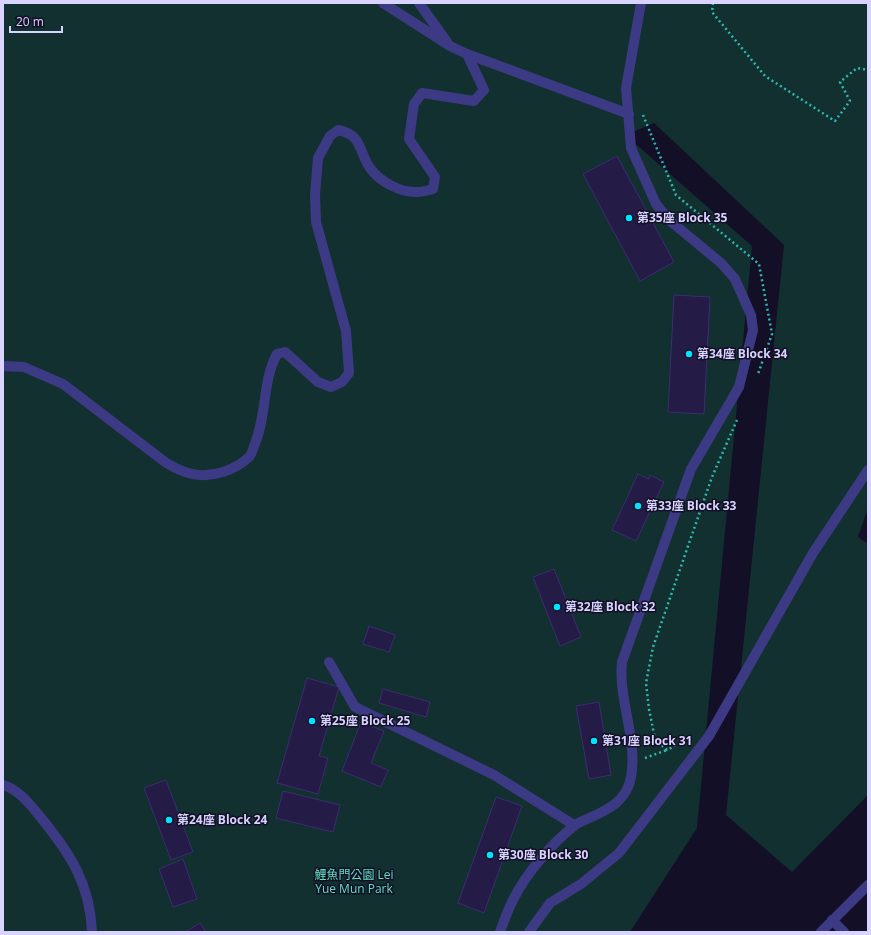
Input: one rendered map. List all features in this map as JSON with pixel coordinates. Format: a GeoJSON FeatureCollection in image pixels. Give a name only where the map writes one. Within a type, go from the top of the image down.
{"type":"FeatureCollection","features":[{"type":"Feature","properties":{"kind":"street"},"geometry":{"type":"LineString","coordinates":[[383,3],[450,46],[467,54],[629,114]]}},
{"type":"Feature","properties":{"kind":"street"},"geometry":{"type":"LineString","coordinates":[[419,3],[450,46]]}},
{"type":"Feature","properties":{"kind":"street"},"geometry":{"type":"LineString","coordinates":[[500,932],[513,899],[520,887],[546,854],[574,825],[611,808],[625,795],[631,778],[632,751],[620,679],[622,662],[691,469],[739,386],[753,330],[751,315],[734,279],[721,263],[669,220],[656,204],[631,148],[626,88],[641,3]]}},
{"type":"Feature","properties":{"kind":"street"},"geometry":{"type":"LineString","coordinates":[[3,366],[24,367],[63,384],[165,462],[181,472],[209,476],[232,469],[250,456],[256,441],[272,364],[277,354],[285,352],[318,382],[331,387],[342,382],[349,373],[346,331],[316,222],[315,195],[318,158],[330,136],[338,130],[346,132],[356,138],[370,167],[382,180],[401,190],[418,192],[433,189],[435,177],[409,139],[414,104],[422,93],[474,101],[484,90],[467,54]]}},
{"type":"Feature","properties":{"kind":"street"},"geometry":{"type":"LineString","coordinates":[[529,932],[550,903],[581,884],[619,853],[709,736],[813,553],[868,470]]}},
{"type":"Feature","properties":{"kind":"street"},"geometry":{"type":"LineString","coordinates":[[329,662],[355,706],[494,775],[574,825]]}},
{"type":"Feature","properties":{"kind":"street"},"geometry":{"type":"LineString","coordinates":[[3,785],[11,788],[26,800],[70,856],[82,879],[88,897],[92,932]]}},
{"type":"Feature","properties":{"kind":"street"},"geometry":{"type":"LineString","coordinates":[[821,932],[868,885]]}},
{"type":"Feature","properties":{"kind":"street"},"geometry":{"type":"LineString","coordinates":[[832,920],[844,932]]}},
{"type":"Feature","properties":{"kind":"path"},"geometry":{"type":"LineString","coordinates":[[713,3],[712,12],[764,76],[835,121],[850,101],[840,82],[857,68],[868,70]]}},
{"type":"Feature","properties":{"kind":"path"},"geometry":{"type":"LineString","coordinates":[[641,110],[676,195],[758,264],[772,334],[756,377]]}},
{"type":"Feature","properties":{"kind":"path"},"geometry":{"type":"LineString","coordinates":[[667,750],[655,739],[649,709],[646,683],[653,647],[712,477],[740,413]]}},
{"type":"Feature","properties":{"kind":"path"},"geometry":{"type":"LineString","coordinates":[[644,752],[645,758],[667,750],[694,736]]}},
{"type":"Feature","properties":{"kind":"green space","name":"鯉魚門公園 Lei Yue Mun Park"},"geometry":{"type":"Polygon","coordinates":[[[3,3],[868,3],[868,508],[858,537],[868,544],[868,795],[792,872],[726,815],[784,245],[654,123],[628,134],[630,139],[752,246],[697,828],[630,932],[3,932],[3,3]]]}},
{"type":"Feature","properties":{"kind":"building","name":"第35座 Block 35"},"geometry":{"type":"Polygon","coordinates":[[[617,156],[674,262],[640,281],[583,174],[617,156]]]}},
{"type":"Feature","properties":{"kind":"building","name":"第34座 Block 34"},"geometry":{"type":"Polygon","coordinates":[[[674,295],[710,297],[704,414],[668,412],[674,295]]]}},
{"type":"Feature","properties":{"kind":"building","name":"第33座 Block 33"},"geometry":{"type":"Polygon","coordinates":[[[638,474],[649,479],[650,475],[664,482],[636,541],[612,530],[638,474]]]}},
{"type":"Feature","properties":{"kind":"building","name":"第32座 Block 32"},"geometry":{"type":"Polygon","coordinates":[[[554,569],[581,637],[560,646],[533,577],[554,569]]]}},
{"type":"Feature","properties":{"kind":"building"},"geometry":{"type":"Polygon","coordinates":[[[369,626],[395,635],[389,652],[363,644],[369,626]]]}},
{"type":"Feature","properties":{"kind":"building","name":"第25座 Block 25"},"geometry":{"type":"Polygon","coordinates":[[[307,678],[339,687],[319,756],[328,758],[318,794],[277,783],[307,678]]]}},
{"type":"Feature","properties":{"kind":"building"},"geometry":{"type":"Polygon","coordinates":[[[383,689],[430,702],[426,717],[379,703],[383,689]]]}},
{"type":"Feature","properties":{"kind":"building","name":"第31座 Block 31"},"geometry":{"type":"Polygon","coordinates":[[[599,702],[611,775],[589,779],[576,706],[599,702]]]}},
{"type":"Feature","properties":{"kind":"building"},"geometry":{"type":"Polygon","coordinates":[[[361,722],[384,731],[371,763],[388,770],[381,787],[342,771],[361,722]]]}},
{"type":"Feature","properties":{"kind":"building","name":"第24座 Block 24"},"geometry":{"type":"Polygon","coordinates":[[[166,780],[193,852],[171,860],[144,788],[166,780]]]}},
{"type":"Feature","properties":{"kind":"building"},"geometry":{"type":"Polygon","coordinates":[[[283,791],[340,805],[333,832],[276,818],[283,791]]]}},
{"type":"Feature","properties":{"kind":"building","name":"第30座 Block 30"},"geometry":{"type":"Polygon","coordinates":[[[496,797],[522,806],[484,913],[458,903],[496,797]]]}},
{"type":"Feature","properties":{"kind":"building"},"geometry":{"type":"Polygon","coordinates":[[[183,859],[197,899],[173,907],[159,869],[183,859]]]}},
{"type":"Feature","properties":{"kind":"building"},"geometry":{"type":"Polygon","coordinates":[[[200,923],[206,932],[185,932],[200,923]]]}},
{"type":"Feature","properties":{"kind":"place","name":"第35座 Block 35"},"geometry":{"type":"Point","coordinates":[629,218]}},
{"type":"Feature","properties":{"kind":"place","name":"第34座 Block 34"},"geometry":{"type":"Point","coordinates":[689,354]}},
{"type":"Feature","properties":{"kind":"place","name":"第33座 Block 33"},"geometry":{"type":"Point","coordinates":[638,506]}},
{"type":"Feature","properties":{"kind":"place","name":"第32座 Block 32"},"geometry":{"type":"Point","coordinates":[557,607]}},
{"type":"Feature","properties":{"kind":"place","name":"第25座 Block 25"},"geometry":{"type":"Point","coordinates":[312,721]}},
{"type":"Feature","properties":{"kind":"place","name":"第31座 Block 31"},"geometry":{"type":"Point","coordinates":[594,741]}},
{"type":"Feature","properties":{"kind":"place","name":"第24座 Block 24"},"geometry":{"type":"Point","coordinates":[169,820]}},
{"type":"Feature","properties":{"kind":"place","name":"第30座 Block 30"},"geometry":{"type":"Point","coordinates":[490,855]}}]}
